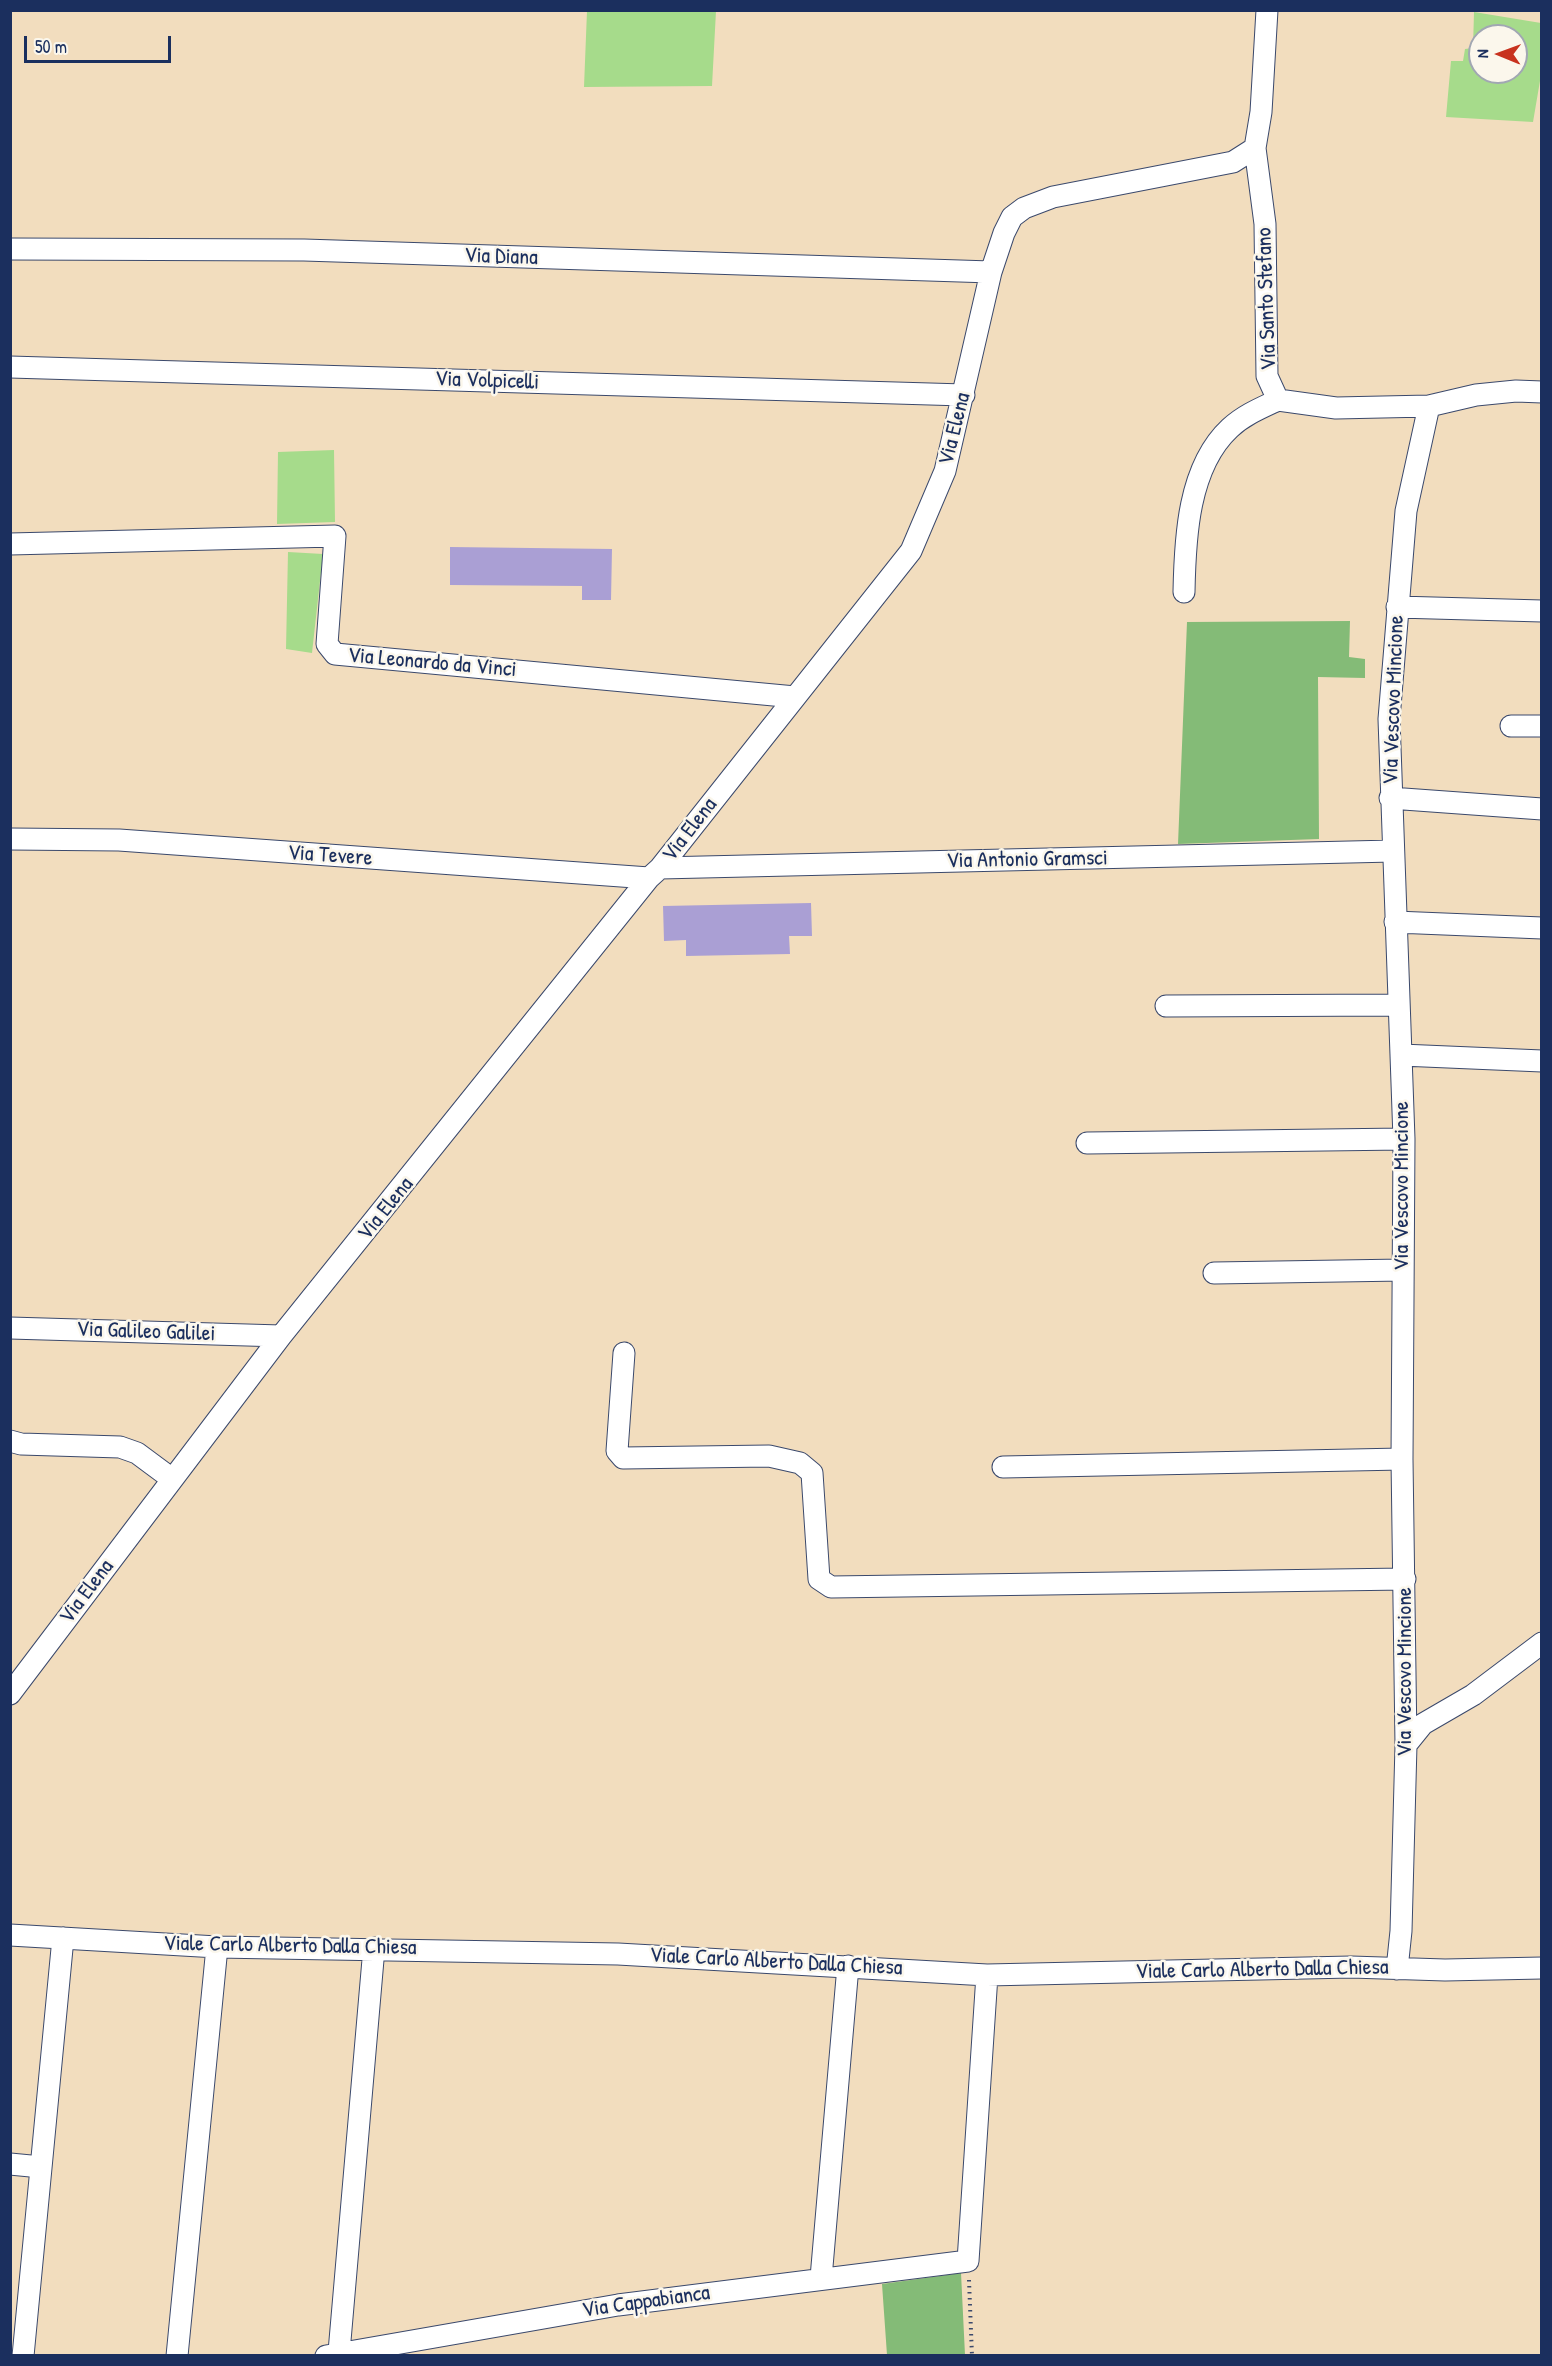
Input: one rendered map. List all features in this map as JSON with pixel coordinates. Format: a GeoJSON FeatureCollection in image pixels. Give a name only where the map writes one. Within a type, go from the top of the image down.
{"type":"FeatureCollection","features":[{"type":"Feature","properties":{"kind":"street"},"geometry":{"type":"LineString","coordinates":[[1255,148],[1261,112],[1267,10]]}},
{"type":"Feature","properties":{"kind":"street","name":"Via Elena"},"geometry":{"type":"LineString","coordinates":[[10,1694],[281,1336],[368,1231],[911,551],[945,471],[991,272],[1004,233],[1012,218],[1024,208],[1053,197],[1208,169],[1233,162],[1255,148]]}},
{"type":"Feature","properties":{"kind":"street","name":"Via Santo Stefano"},"geometry":{"type":"LineString","coordinates":[[1255,148],[1265,224],[1267,376],[1278,400],[1336,408],[1429,406],[1476,395],[1516,391],[1542,392]]}},
{"type":"Feature","properties":{"kind":"street","name":"Via Diana"},"geometry":{"type":"LineString","coordinates":[[10,249],[304,250],[991,272]]}},
{"type":"Feature","properties":{"kind":"street","name":"Via Volpicelli"},"geometry":{"type":"LineString","coordinates":[[10,367],[964,394]]}},
{"type":"Feature","properties":{"kind":"street"},"geometry":{"type":"LineString","coordinates":[[1184,592],[1185,540],[1202,473],[1214,446],[1230,428],[1248,414],[1278,400]]}},
{"type":"Feature","properties":{"kind":"street","name":"Via Vescovo Mincione"},"geometry":{"type":"LineString","coordinates":[[1397,1969],[1401,1931],[1406,1745],[1402,1459],[1404,1140],[1390,798],[1389,719],[1406,511],[1429,406]]}},
{"type":"Feature","properties":{"kind":"street","name":"Via Leonardo da Vinci"},"geometry":{"type":"LineString","coordinates":[[10,544],[335,536],[327,644],[335,654],[795,697]]}},
{"type":"Feature","properties":{"kind":"street"},"geometry":{"type":"LineString","coordinates":[[1397,607],[1542,611]]}},
{"type":"Feature","properties":{"kind":"street"},"geometry":{"type":"LineString","coordinates":[[1511,726],[1542,726]]}},
{"type":"Feature","properties":{"kind":"street"},"geometry":{"type":"LineString","coordinates":[[1390,798],[1542,809]]}},
{"type":"Feature","properties":{"kind":"street","name":"Via Tevere"},"geometry":{"type":"LineString","coordinates":[[10,839],[119,840],[655,873]]}},
{"type":"Feature","properties":{"kind":"street","name":"Via Antonio Gramsci"},"geometry":{"type":"LineString","coordinates":[[655,873],[1393,851]]}},
{"type":"Feature","properties":{"kind":"street"},"geometry":{"type":"LineString","coordinates":[[1395,922],[1542,928]]}},
{"type":"Feature","properties":{"kind":"street"},"geometry":{"type":"LineString","coordinates":[[1166,1006],[1398,1005]]}},
{"type":"Feature","properties":{"kind":"street"},"geometry":{"type":"LineString","coordinates":[[1401,1055],[1542,1061]]}},
{"type":"Feature","properties":{"kind":"street"},"geometry":{"type":"LineString","coordinates":[[1087,1143],[1404,1140]]}},
{"type":"Feature","properties":{"kind":"street"},"geometry":{"type":"LineString","coordinates":[[1214,1273],[1403,1270]]}},
{"type":"Feature","properties":{"kind":"street","name":"Via Galileo Galilei"},"geometry":{"type":"LineString","coordinates":[[10,1328],[281,1336]]}},
{"type":"Feature","properties":{"kind":"street"},"geometry":{"type":"LineString","coordinates":[[624,1353],[617,1450],[623,1458],[769,1456],[800,1463],[812,1473],[819,1579],[831,1587],[1405,1579]]}},
{"type":"Feature","properties":{"kind":"street"},"geometry":{"type":"LineString","coordinates":[[10,1441],[21,1444],[120,1447],[137,1453],[172,1479]]}},
{"type":"Feature","properties":{"kind":"street"},"geometry":{"type":"LineString","coordinates":[[1003,1467],[1402,1459]]}},
{"type":"Feature","properties":{"kind":"street"},"geometry":{"type":"LineString","coordinates":[[1406,1745],[1423,1724],[1473,1695],[1542,1643]]}},
{"type":"Feature","properties":{"kind":"street","name":"Viale Carlo Alberto Dalla Chiesa"},"geometry":{"type":"LineString","coordinates":[[10,1935],[217,1947],[618,1954],[987,1975],[1351,1967],[1542,1968]]}},
{"type":"Feature","properties":{"kind":"street"},"geometry":{"type":"LineString","coordinates":[[23,2355],[19,2318],[41,2167],[63,1938]]}},
{"type":"Feature","properties":{"kind":"street"},"geometry":{"type":"LineString","coordinates":[[177,2355],[217,1947]]}},
{"type":"Feature","properties":{"kind":"street"},"geometry":{"type":"LineString","coordinates":[[333,2354],[374,1948]]}},
{"type":"Feature","properties":{"kind":"street"},"geometry":{"type":"LineString","coordinates":[[821,2278],[848,1966]]}},
{"type":"Feature","properties":{"kind":"street"},"geometry":{"type":"LineString","coordinates":[[968,2261],[987,1975]]}},
{"type":"Feature","properties":{"kind":"street"},"geometry":{"type":"LineString","coordinates":[[10,2164],[41,2167]]}},
{"type":"Feature","properties":{"kind":"street","name":"Via Cappabianca"},"geometry":{"type":"LineString","coordinates":[[333,2354],[618,2305],[968,2261]]}},
{"type":"Feature","properties":{"kind":"path"},"geometry":{"type":"LineString","coordinates":[[968,2261],[972,2355]]}},
{"type":"Feature","properties":{"kind":"green space"},"geometry":{"type":"Polygon","coordinates":[[[587,11],[716,11],[712,86],[584,87],[587,11]]]}},
{"type":"Feature","properties":{"kind":"green space"},"geometry":{"type":"Polygon","coordinates":[[[1474,12],[1541,23],[1541,75],[1533,122],[1446,117],[1451,61],[1463,61],[1465,49],[1468,49],[1468,84],[1528,84],[1528,24],[1474,24],[1474,12]]]}},
{"type":"Feature","properties":{"kind":"green space"},"geometry":{"type":"Polygon","coordinates":[[[334,450],[335,522],[277,524],[278,452],[334,450]]]}},
{"type":"Feature","properties":{"kind":"green space"},"geometry":{"type":"Polygon","coordinates":[[[288,552],[323,554],[312,653],[286,649],[288,552]]]}},
{"type":"Feature","properties":{"kind":"green space"},"geometry":{"type":"Polygon","coordinates":[[[1350,621],[1349,657],[1365,659],[1365,678],[1318,677],[1319,839],[1178,844],[1187,622],[1350,621]]]}},
{"type":"Feature","properties":{"kind":"green space"},"geometry":{"type":"Polygon","coordinates":[[[961,2273],[965,2355],[887,2355],[882,2284],[961,2273]]]}},
{"type":"Feature","properties":{"kind":"building"},"geometry":{"type":"Polygon","coordinates":[[[450,547],[612,549],[611,600],[582,600],[582,586],[450,585],[450,547]]]}},
{"type":"Feature","properties":{"kind":"building"},"geometry":{"type":"Polygon","coordinates":[[[811,903],[812,936],[789,936],[790,954],[686,956],[686,940],[664,941],[663,906],[811,903]]]}}]}
